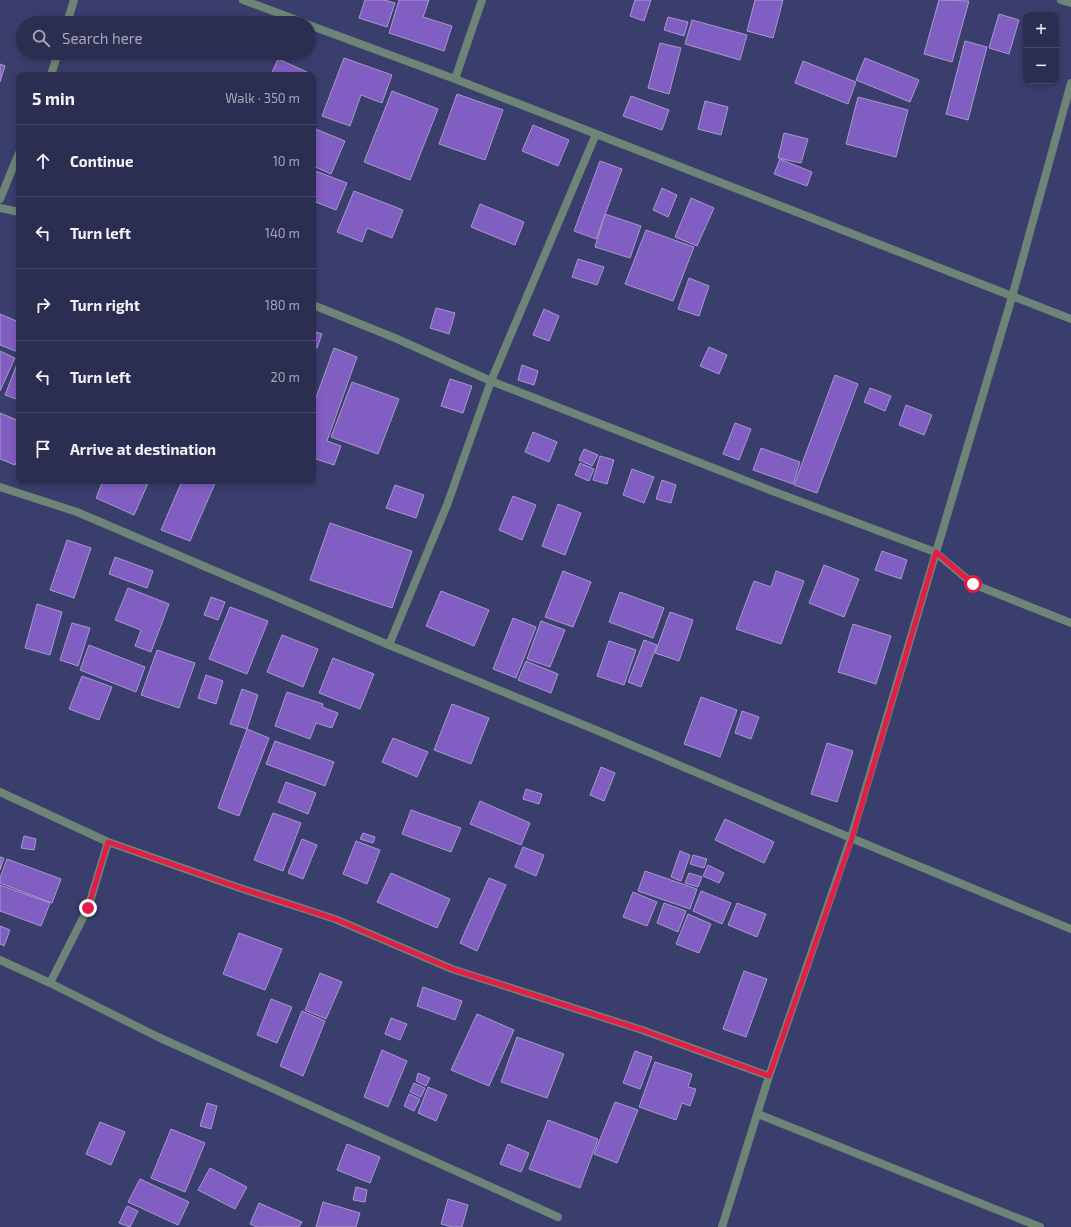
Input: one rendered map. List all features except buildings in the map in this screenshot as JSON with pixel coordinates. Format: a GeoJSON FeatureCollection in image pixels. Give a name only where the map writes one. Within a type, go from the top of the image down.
{"type":"FeatureCollection","features":[{"type":"Feature","properties":{"kind":"street"},"geometry":{"type":"LineString","coordinates":[[69,16],[74,0]]}},
{"type":"Feature","properties":{"kind":"street"},"geometry":{"type":"LineString","coordinates":[[243,0],[286,16]]}},
{"type":"Feature","properties":{"kind":"street"},"geometry":{"type":"LineString","coordinates":[[455,79],[482,0]]}},
{"type":"Feature","properties":{"kind":"street"},"geometry":{"type":"LineString","coordinates":[[1061,0],[1071,3]]}},
{"type":"Feature","properties":{"kind":"street"},"geometry":{"type":"LineString","coordinates":[[316,28],[455,79],[1071,319]]}},
{"type":"Feature","properties":{"kind":"street"},"geometry":{"type":"LineString","coordinates":[[52,72],[56,60]]}},
{"type":"Feature","properties":{"kind":"street"},"geometry":{"type":"LineString","coordinates":[[722,1227],[769,1076],[852,838],[1012,297],[1071,83]]}},
{"type":"Feature","properties":{"kind":"street"},"geometry":{"type":"LineString","coordinates":[[390,645],[447,504],[491,381],[596,134]]}},
{"type":"Feature","properties":{"kind":"street"},"geometry":{"type":"LineString","coordinates":[[0,199],[16,160]]}},
{"type":"Feature","properties":{"kind":"street"},"geometry":{"type":"LineString","coordinates":[[0,208],[16,211]]}},
{"type":"Feature","properties":{"kind":"street"},"geometry":{"type":"LineString","coordinates":[[316,306],[395,338],[491,381],[767,489],[936,552],[973,584],[1071,623]]}},
{"type":"Feature","properties":{"kind":"street"},"geometry":{"type":"LineString","coordinates":[[0,487],[77,512],[390,645],[1071,929]]}},
{"type":"Feature","properties":{"kind":"street"},"geometry":{"type":"LineString","coordinates":[[0,792],[108,842],[335,919],[452,969],[642,1030],[769,1076]]}},
{"type":"Feature","properties":{"kind":"street"},"geometry":{"type":"LineString","coordinates":[[50,983],[88,908],[108,842]]}},
{"type":"Feature","properties":{"kind":"street"},"geometry":{"type":"LineString","coordinates":[[0,960],[50,983],[158,1037],[558,1217]]}},
{"type":"Feature","properties":{"kind":"street"},"geometry":{"type":"LineString","coordinates":[[758,1114],[1040,1227]]}},
{"type":"Feature","properties":{"kind":"route"},"geometry":{"type":"LineString","coordinates":[[88,908],[108,842],[335,919],[452,969],[642,1030],[769,1076],[852,838],[936,552],[973,584]]}}]}
